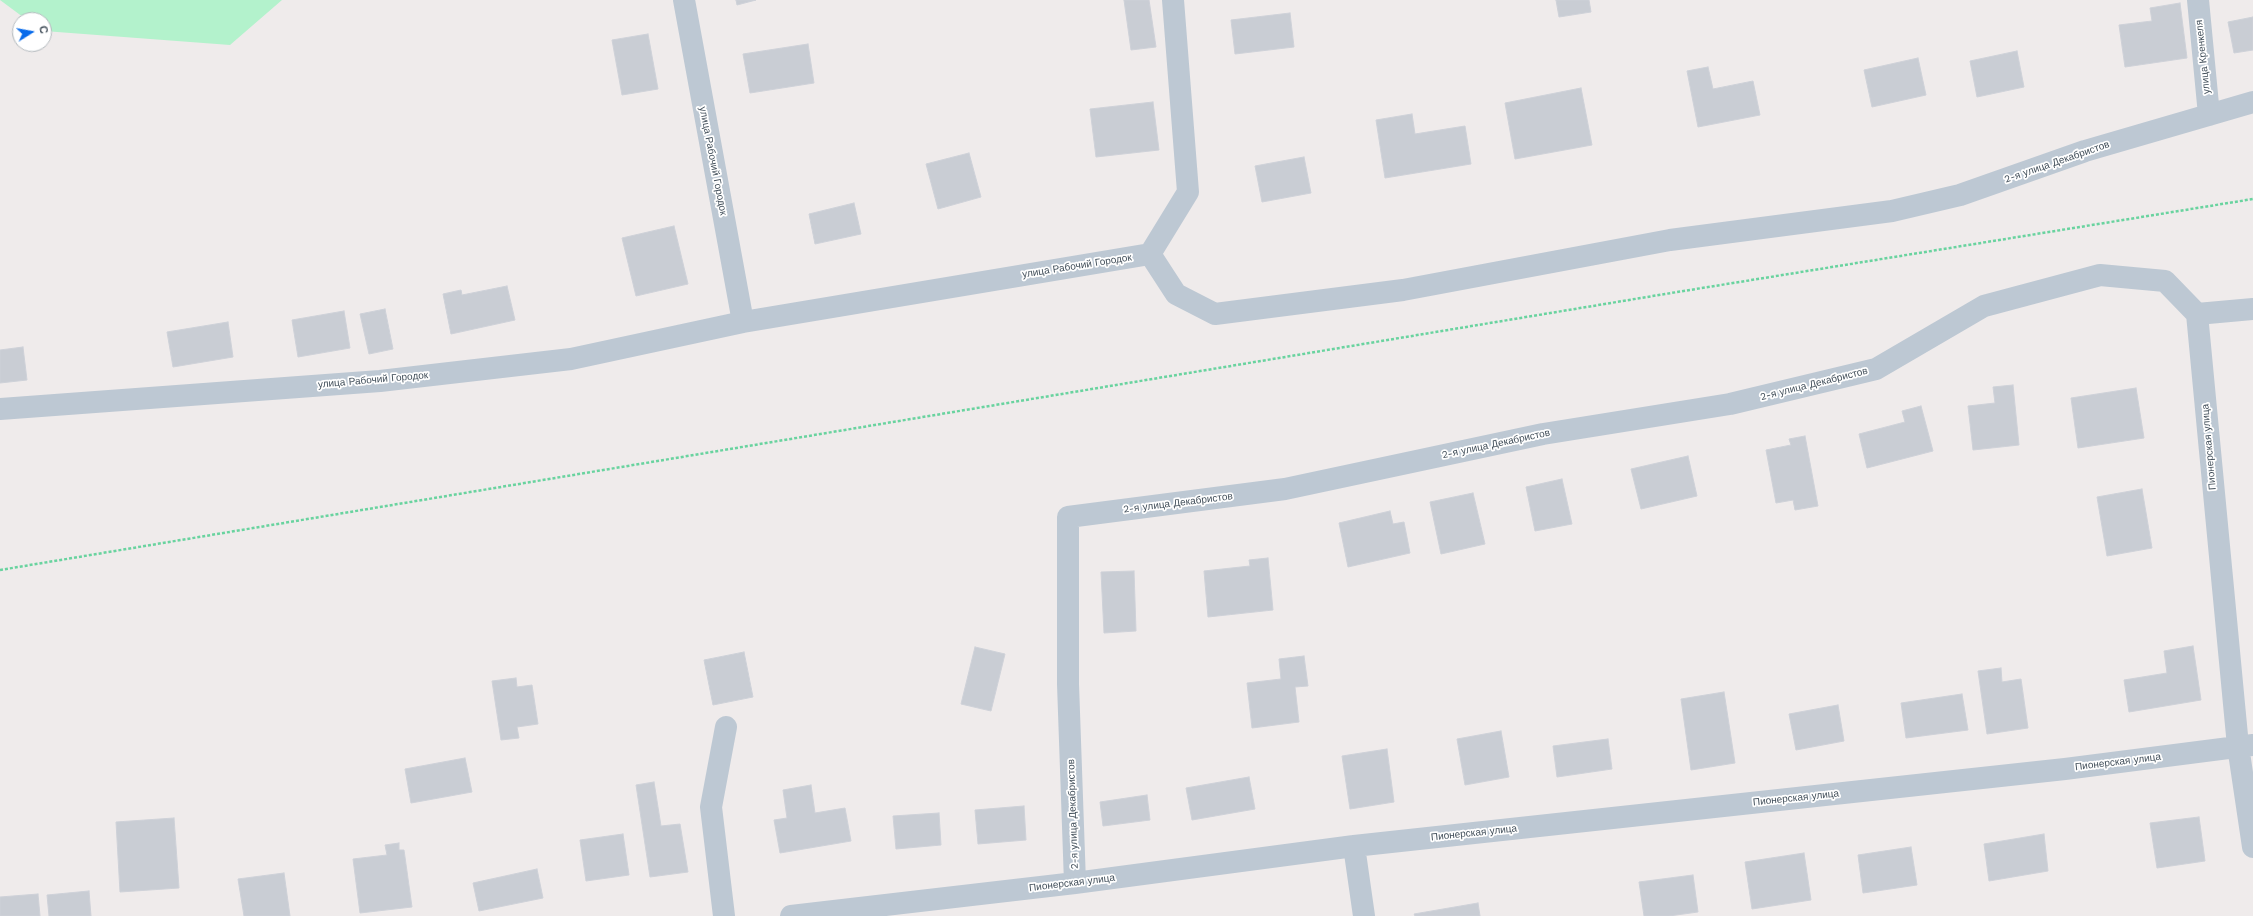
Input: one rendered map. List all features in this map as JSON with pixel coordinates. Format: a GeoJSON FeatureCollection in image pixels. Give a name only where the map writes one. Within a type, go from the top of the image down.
{"type":"FeatureCollection","features":[{"type":"Feature","properties":{"kind":"street","name":"улица Рабочий Городок"},"geometry":{"type":"LineString","coordinates":[[684,0],[743,322]]}},
{"type":"Feature","properties":{"kind":"street"},"geometry":{"type":"LineString","coordinates":[[1150,254],[1188,192],[1173,0]]}},
{"type":"Feature","properties":{"kind":"street","name":"улица Кренкеля"},"geometry":{"type":"LineString","coordinates":[[2198,0],[2209,115]]}},
{"type":"Feature","properties":{"kind":"street","name":"2-я улица Декабристов"},"geometry":{"type":"LineString","coordinates":[[1150,254],[1176,294],[1215,314],[1395,291],[1670,240],[1892,211],[1960,195],[2086,151],[2253,102]]}},
{"type":"Feature","properties":{"kind":"street","name":"улица Рабочий Городок"},"geometry":{"type":"LineString","coordinates":[[0,409],[380,381],[556,360],[743,322],[1150,254]]}},
{"type":"Feature","properties":{"kind":"street","name":"2-я улица Декабристов"},"geometry":{"type":"LineString","coordinates":[[1075,883],[1068,684],[1068,517],[1285,489],[1543,434],[1730,404],[1876,369],[1984,306],[2100,275],[2165,281],[2197,314]]}},
{"type":"Feature","properties":{"kind":"street"},"geometry":{"type":"LineString","coordinates":[[2197,314],[2253,309]]}},
{"type":"Feature","properties":{"kind":"street","name":"Пионерская улица"},"geometry":{"type":"LineString","coordinates":[[2197,314],[2245,745],[2253,848]]}},
{"type":"Feature","properties":{"kind":"street"},"geometry":{"type":"LineString","coordinates":[[724,916],[711,807],[726,727]]}},
{"type":"Feature","properties":{"kind":"street","name":"Пионерская улица"},"geometry":{"type":"LineString","coordinates":[[791,916],[1075,883],[1354,846],[2057,770],[2245,745]]}},
{"type":"Feature","properties":{"kind":"street"},"geometry":{"type":"LineString","coordinates":[[1354,846],[1364,916]]}},
{"type":"Feature","properties":{"kind":"path"},"geometry":{"type":"LineString","coordinates":[[0,570],[1665,294],[2253,199]]}},
{"type":"Feature","properties":{"kind":"green space"},"geometry":{"type":"Polygon","coordinates":[[[0,0],[282,0],[230,45],[52,32],[52,12],[16,12],[0,0]]]}},
{"type":"Feature","properties":{"kind":"building"},"geometry":{"type":"Polygon","coordinates":[[[736,0],[756,0],[737,5],[736,0]]]}},
{"type":"Feature","properties":{"kind":"building"},"geometry":{"type":"Polygon","coordinates":[[[1124,0],[1149,0],[1156,47],[1131,50],[1124,0]]]}},
{"type":"Feature","properties":{"kind":"building"},"geometry":{"type":"Polygon","coordinates":[[[1556,0],[1589,0],[1591,12],[1559,17],[1556,0]]]}},
{"type":"Feature","properties":{"kind":"building"},"geometry":{"type":"Polygon","coordinates":[[[2180,3],[2187,58],[2125,67],[2119,25],[2152,21],[2150,8],[2180,3]]]}},
{"type":"Feature","properties":{"kind":"building"},"geometry":{"type":"Polygon","coordinates":[[[1290,13],[1294,47],[1235,54],[1231,20],[1290,13]]]}},
{"type":"Feature","properties":{"kind":"building"},"geometry":{"type":"Polygon","coordinates":[[[2253,17],[2253,50],[2234,53],[2228,22],[2253,17]]]}},
{"type":"Feature","properties":{"kind":"building"},"geometry":{"type":"Polygon","coordinates":[[[648,34],[658,89],[622,95],[612,40],[648,34]]]}},
{"type":"Feature","properties":{"kind":"building"},"geometry":{"type":"Polygon","coordinates":[[[808,44],[814,83],[750,93],[743,54],[808,44]]]}},
{"type":"Feature","properties":{"kind":"building"},"geometry":{"type":"Polygon","coordinates":[[[2017,51],[2024,87],[1977,97],[1970,61],[2017,51]]]}},
{"type":"Feature","properties":{"kind":"building"},"geometry":{"type":"Polygon","coordinates":[[[1918,58],[1926,95],[1872,107],[1864,70],[1918,58]]]}},
{"type":"Feature","properties":{"kind":"building"},"geometry":{"type":"Polygon","coordinates":[[[1708,67],[1713,89],[1753,81],[1760,115],[1698,127],[1687,71],[1708,67]]]}},
{"type":"Feature","properties":{"kind":"building"},"geometry":{"type":"Polygon","coordinates":[[[1581,88],[1592,145],[1515,159],[1505,103],[1581,88]]]}},
{"type":"Feature","properties":{"kind":"building"},"geometry":{"type":"Polygon","coordinates":[[[1153,102],[1159,150],[1096,157],[1090,109],[1153,102]]]}},
{"type":"Feature","properties":{"kind":"building"},"geometry":{"type":"Polygon","coordinates":[[[1412,114],[1415,134],[1465,126],[1471,164],[1385,178],[1376,120],[1412,114]]]}},
{"type":"Feature","properties":{"kind":"building"},"geometry":{"type":"Polygon","coordinates":[[[969,153],[981,197],[938,209],[926,164],[969,153]]]}},
{"type":"Feature","properties":{"kind":"building"},"geometry":{"type":"Polygon","coordinates":[[[1304,157],[1311,193],[1262,202],[1255,166],[1304,157]]]}},
{"type":"Feature","properties":{"kind":"building"},"geometry":{"type":"Polygon","coordinates":[[[854,203],[861,234],[815,244],[809,214],[854,203]]]}},
{"type":"Feature","properties":{"kind":"building"},"geometry":{"type":"Polygon","coordinates":[[[674,226],[688,284],[636,296],[622,238],[674,226]]]}},
{"type":"Feature","properties":{"kind":"building"},"geometry":{"type":"Polygon","coordinates":[[[507,286],[515,320],[451,334],[443,294],[461,290],[462,295],[507,286]]]}},
{"type":"Feature","properties":{"kind":"building"},"geometry":{"type":"Polygon","coordinates":[[[385,309],[393,349],[369,354],[360,314],[385,309]]]}},
{"type":"Feature","properties":{"kind":"building"},"geometry":{"type":"Polygon","coordinates":[[[344,311],[350,348],[298,357],[292,320],[344,311]]]}},
{"type":"Feature","properties":{"kind":"building"},"geometry":{"type":"Polygon","coordinates":[[[228,322],[233,357],[173,367],[167,332],[228,322]]]}},
{"type":"Feature","properties":{"kind":"building"},"geometry":{"type":"Polygon","coordinates":[[[23,347],[27,380],[0,383],[0,350],[23,347]]]}},
{"type":"Feature","properties":{"kind":"building"},"geometry":{"type":"Polygon","coordinates":[[[2013,385],[2019,445],[1973,450],[1968,406],[1995,403],[1993,387],[2013,385]]]}},
{"type":"Feature","properties":{"kind":"building"},"geometry":{"type":"Polygon","coordinates":[[[2136,388],[2144,438],[2078,448],[2071,398],[2136,388]]]}},
{"type":"Feature","properties":{"kind":"building"},"geometry":{"type":"Polygon","coordinates":[[[1921,406],[1933,451],[1867,468],[1859,434],[1905,422],[1902,411],[1921,406]]]}},
{"type":"Feature","properties":{"kind":"building"},"geometry":{"type":"Polygon","coordinates":[[[1805,436],[1818,506],[1795,510],[1793,500],[1776,503],[1766,450],[1791,445],[1789,439],[1805,436]]]}},
{"type":"Feature","properties":{"kind":"building"},"geometry":{"type":"Polygon","coordinates":[[[1688,456],[1697,496],[1641,509],[1631,469],[1688,456]]]}},
{"type":"Feature","properties":{"kind":"building"},"geometry":{"type":"Polygon","coordinates":[[[1562,479],[1572,524],[1535,531],[1526,487],[1562,479]]]}},
{"type":"Feature","properties":{"kind":"building"},"geometry":{"type":"Polygon","coordinates":[[[2142,489],[2152,548],[2107,556],[2097,497],[2142,489]]]}},
{"type":"Feature","properties":{"kind":"building"},"geometry":{"type":"Polygon","coordinates":[[[1473,493],[1485,544],[1441,554],[1430,502],[1473,493]]]}},
{"type":"Feature","properties":{"kind":"building"},"geometry":{"type":"Polygon","coordinates":[[[1390,511],[1393,524],[1404,522],[1410,553],[1348,567],[1339,523],[1390,511]]]}},
{"type":"Feature","properties":{"kind":"building"},"geometry":{"type":"Polygon","coordinates":[[[1268,558],[1273,610],[1208,617],[1204,571],[1250,566],[1249,560],[1268,558]]]}},
{"type":"Feature","properties":{"kind":"building"},"geometry":{"type":"Polygon","coordinates":[[[1134,571],[1136,631],[1104,633],[1101,572],[1134,571]]]}},
{"type":"Feature","properties":{"kind":"building"},"geometry":{"type":"Polygon","coordinates":[[[2193,646],[2201,700],[2129,712],[2124,680],[2167,673],[2164,651],[2193,646]]]}},
{"type":"Feature","properties":{"kind":"building"},"geometry":{"type":"Polygon","coordinates":[[[975,647],[1005,654],[991,711],[961,704],[975,647]]]}},
{"type":"Feature","properties":{"kind":"building"},"geometry":{"type":"Polygon","coordinates":[[[744,652],[753,697],[713,705],[704,660],[744,652]]]}},
{"type":"Feature","properties":{"kind":"building"},"geometry":{"type":"Polygon","coordinates":[[[1304,656],[1308,686],[1295,687],[1299,722],[1252,728],[1247,683],[1281,679],[1279,659],[1304,656]]]}},
{"type":"Feature","properties":{"kind":"building"},"geometry":{"type":"Polygon","coordinates":[[[2001,668],[2002,682],[2021,679],[2028,728],[1987,734],[1978,671],[2001,668]]]}},
{"type":"Feature","properties":{"kind":"building"},"geometry":{"type":"Polygon","coordinates":[[[516,678],[517,687],[532,685],[538,724],[517,727],[519,738],[501,740],[492,681],[516,678]]]}},
{"type":"Feature","properties":{"kind":"building"},"geometry":{"type":"Polygon","coordinates":[[[1724,692],[1735,763],[1691,770],[1681,699],[1724,692]]]}},
{"type":"Feature","properties":{"kind":"building"},"geometry":{"type":"Polygon","coordinates":[[[1962,694],[1968,730],[1906,738],[1901,703],[1962,694]]]}},
{"type":"Feature","properties":{"kind":"building"},"geometry":{"type":"Polygon","coordinates":[[[1838,705],[1844,741],[1796,750],[1789,714],[1838,705]]]}},
{"type":"Feature","properties":{"kind":"building"},"geometry":{"type":"Polygon","coordinates":[[[1501,731],[1509,777],[1465,785],[1457,739],[1501,731]]]}},
{"type":"Feature","properties":{"kind":"building"},"geometry":{"type":"Polygon","coordinates":[[[1608,739],[1612,769],[1557,777],[1553,746],[1608,739]]]}},
{"type":"Feature","properties":{"kind":"building"},"geometry":{"type":"Polygon","coordinates":[[[1387,749],[1394,802],[1350,809],[1342,756],[1387,749]]]}},
{"type":"Feature","properties":{"kind":"building"},"geometry":{"type":"Polygon","coordinates":[[[465,758],[472,792],[411,803],[405,769],[465,758]]]}},
{"type":"Feature","properties":{"kind":"building"},"geometry":{"type":"Polygon","coordinates":[[[1249,777],[1255,809],[1192,820],[1186,788],[1249,777]]]}},
{"type":"Feature","properties":{"kind":"building"},"geometry":{"type":"Polygon","coordinates":[[[654,782],[661,826],[680,824],[688,872],[650,877],[636,785],[654,782]]]}},
{"type":"Feature","properties":{"kind":"building"},"geometry":{"type":"Polygon","coordinates":[[[811,785],[815,813],[845,808],[851,841],[780,853],[774,820],[787,818],[783,790],[811,785]]]}},
{"type":"Feature","properties":{"kind":"building"},"geometry":{"type":"Polygon","coordinates":[[[1147,795],[1150,820],[1103,826],[1100,802],[1147,795]]]}},
{"type":"Feature","properties":{"kind":"building"},"geometry":{"type":"Polygon","coordinates":[[[1024,806],[1026,840],[978,844],[975,810],[1024,806]]]}},
{"type":"Feature","properties":{"kind":"building"},"geometry":{"type":"Polygon","coordinates":[[[939,813],[941,845],[896,849],[893,816],[939,813]]]}},
{"type":"Feature","properties":{"kind":"building"},"geometry":{"type":"Polygon","coordinates":[[[2199,817],[2205,861],[2157,868],[2150,823],[2199,817]]]}},
{"type":"Feature","properties":{"kind":"building"},"geometry":{"type":"Polygon","coordinates":[[[174,818],[179,888],[120,892],[116,822],[174,818]]]}},
{"type":"Feature","properties":{"kind":"building"},"geometry":{"type":"Polygon","coordinates":[[[623,834],[629,875],[586,881],[580,840],[623,834]]]}},
{"type":"Feature","properties":{"kind":"building"},"geometry":{"type":"Polygon","coordinates":[[[2044,834],[2048,871],[1989,881],[1984,844],[2044,834]]]}},
{"type":"Feature","properties":{"kind":"building"},"geometry":{"type":"Polygon","coordinates":[[[399,843],[399,850],[404,850],[412,907],[360,913],[353,859],[387,855],[385,845],[399,843]]]}},
{"type":"Feature","properties":{"kind":"building"},"geometry":{"type":"Polygon","coordinates":[[[1911,847],[1917,885],[1863,893],[1858,855],[1911,847]]]}},
{"type":"Feature","properties":{"kind":"building"},"geometry":{"type":"Polygon","coordinates":[[[1804,853],[1811,900],[1752,909],[1745,862],[1804,853]]]}},
{"type":"Feature","properties":{"kind":"building"},"geometry":{"type":"Polygon","coordinates":[[[537,869],[543,898],[479,911],[473,883],[537,869]]]}},
{"type":"Feature","properties":{"kind":"building"},"geometry":{"type":"Polygon","coordinates":[[[284,873],[290,916],[244,916],[238,879],[284,873]]]}},
{"type":"Feature","properties":{"kind":"building"},"geometry":{"type":"Polygon","coordinates":[[[1693,875],[1698,912],[1669,916],[1644,916],[1639,882],[1693,875]]]}},
{"type":"Feature","properties":{"kind":"building"},"geometry":{"type":"Polygon","coordinates":[[[89,891],[91,916],[49,916],[47,895],[89,891]]]}},
{"type":"Feature","properties":{"kind":"building"},"geometry":{"type":"Polygon","coordinates":[[[38,894],[40,916],[0,916],[0,897],[38,894]]]}},
{"type":"Feature","properties":{"kind":"building"},"geometry":{"type":"Polygon","coordinates":[[[1478,903],[1480,916],[1415,916],[1414,914],[1478,903]]]}}]}
